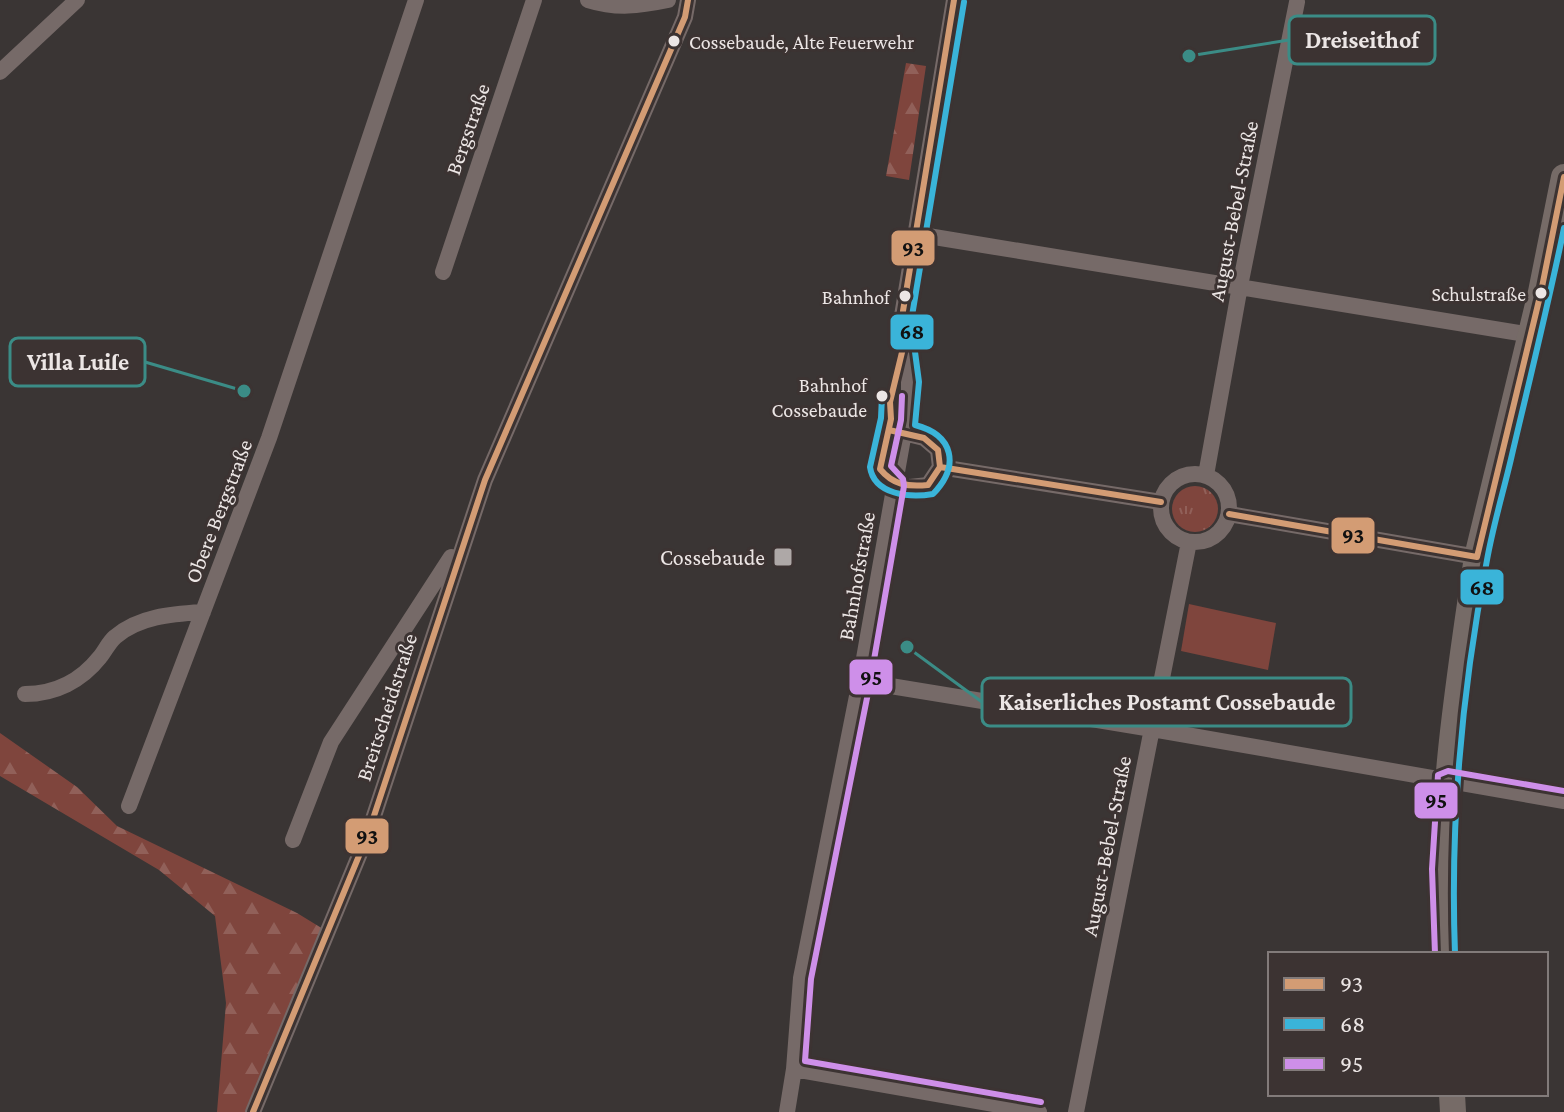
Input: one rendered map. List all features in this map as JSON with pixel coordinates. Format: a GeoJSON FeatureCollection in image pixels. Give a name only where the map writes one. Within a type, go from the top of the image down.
{"type":"FeatureCollection","features":[{"type":"Feature","properties":{"kind":"main road"},"geometry":{"type":"LineString","coordinates":[[1445,952],[1442,869],[1446,781],[1477,557],[1531,335],[1564,177]]}},
{"type":"Feature","properties":{"kind":"street"},"geometry":{"type":"LineString","coordinates":[[0,72],[77,0]]}},
{"type":"Feature","properties":{"kind":"street","name":"Obere Bergstraße"},"geometry":{"type":"LineString","coordinates":[[129,806],[269,438],[416,0]]}},
{"type":"Feature","properties":{"kind":"street","name":"Bergstraße"},"geometry":{"type":"LineString","coordinates":[[443,272],[534,0]]}},
{"type":"Feature","properties":{"kind":"street"},"geometry":{"type":"LineString","coordinates":[[588,0],[609,6],[634,7],[668,0]]}},
{"type":"Feature","properties":{"kind":"street","name":"Breitscheidstraße"},"geometry":{"type":"LineString","coordinates":[[253,1112],[368,834],[465,535],[491,465],[685,17],[688,0]]}},
{"type":"Feature","properties":{"kind":"street","name":"Bahnhofstraße"},"geometry":{"type":"LineString","coordinates":[[787,1112],[794,1069],[801,978],[860,681],[909,404],[901,322],[954,0]]}},
{"type":"Feature","properties":{"kind":"street","name":"August-Bebel-Straße"},"geometry":{"type":"LineString","coordinates":[[1206,475],[1297,2]]}},
{"type":"Feature","properties":{"kind":"street"},"geometry":{"type":"LineString","coordinates":[[916,234],[1531,335]]}},
{"type":"Feature","properties":{"kind":"street"},"geometry":{"type":"LineString","coordinates":[[894,484],[910,487],[928,485],[940,467],[938,450],[924,438],[904,433]]}},
{"type":"Feature","properties":{"kind":"street"},"geometry":{"type":"LineString","coordinates":[[940,467],[1161,502]]}},
{"type":"Feature","properties":{"kind":"street"},"geometry":{"type":"LineString","coordinates":[[1191,474],[1206,475],[1224,490],[1229,502],[1224,527],[1215,537],[1203,542],[1177,538],[1167,528],[1161,515],[1161,502],[1167,488],[1191,474]]}},
{"type":"Feature","properties":{"kind":"street"},"geometry":{"type":"LineString","coordinates":[[1229,514],[1477,557]]}},
{"type":"Feature","properties":{"kind":"street","name":"Breitscheidstraße"},"geometry":{"type":"LineString","coordinates":[[293,840],[331,742],[465,535]]}},
{"type":"Feature","properties":{"kind":"street","name":"August-Bebel-Straße"},"geometry":{"type":"LineString","coordinates":[[1076,1112],[1189,542]]}},
{"type":"Feature","properties":{"kind":"street"},"geometry":{"type":"LineString","coordinates":[[25,694],[59,690],[81,676],[99,659],[114,637],[136,624],[165,615],[203,612]]}},
{"type":"Feature","properties":{"kind":"street"},"geometry":{"type":"LineString","coordinates":[[860,681],[1564,801]]}},
{"type":"Feature","properties":{"kind":"street"},"geometry":{"type":"LineString","coordinates":[[794,1069],[1039,1112]]}},
{"type":"Feature","properties":{"kind":"green space"},"geometry":{"type":"Polygon","coordinates":[[[906,63],[926,66],[909,180],[886,176],[906,63]]]}},
{"type":"Feature","properties":{"kind":"green space"},"geometry":{"type":"Polygon","coordinates":[[[1195,486],[1204,487],[1211,493],[1217,500],[1217,518],[1211,525],[1204,531],[1195,532],[1186,531],[1179,525],[1173,518],[1172,509],[1173,500],[1179,493],[1186,487],[1195,486]]]}},
{"type":"Feature","properties":{"kind":"green space"},"geometry":{"type":"Polygon","coordinates":[[[1189,604],[1276,623],[1268,670],[1181,651],[1189,604]]]}},
{"type":"Feature","properties":{"kind":"green space"},"geometry":{"type":"Polygon","coordinates":[[[0,733],[77,787],[117,826],[297,913],[328,932],[253,1112],[217,1112],[226,1003],[215,916],[159,870],[0,776],[0,733]]]}},
{"type":"Feature","properties":{"kind":"transit line","name":"93"},"geometry":{"type":"LineString","coordinates":[[253,1112],[368,834],[485,480],[685,17],[688,0]]}},
{"type":"Feature","properties":{"kind":"transit line","name":"93"},"geometry":{"type":"LineString","coordinates":[[889,430],[924,438],[938,450],[940,467],[928,485],[901,484],[880,469],[891,419],[890,402],[904,344],[903,311],[954,0]]}},
{"type":"Feature","properties":{"kind":"transit line","name":"68"},"geometry":{"type":"LineString","coordinates":[[882,396],[881,418],[870,467],[873,476],[878,484],[894,492],[904,495],[933,494],[947,473],[949,453],[938,436],[915,425],[919,382],[911,322],[964,2]]}},
{"type":"Feature","properties":{"kind":"transit line","name":"93"},"geometry":{"type":"LineString","coordinates":[[1477,557],[1541,292],[1564,177]]}},
{"type":"Feature","properties":{"kind":"transit line","name":"68"},"geometry":{"type":"LineString","coordinates":[[1455,952],[1456,805],[1478,609],[1492,535],[1564,228]]}},
{"type":"Feature","properties":{"kind":"transit line","name":"95"},"geometry":{"type":"LineString","coordinates":[[902,396],[901,420],[891,466],[903,479],[904,486],[870,683],[811,979],[805,1061],[1041,1102]]}},
{"type":"Feature","properties":{"kind":"transit line","name":"93"},"geometry":{"type":"LineString","coordinates":[[940,467],[1161,502]]}},
{"type":"Feature","properties":{"kind":"transit line","name":"93"},"geometry":{"type":"LineString","coordinates":[[1229,514],[1477,557]]}},
{"type":"Feature","properties":{"kind":"transit line","name":"95"},"geometry":{"type":"LineString","coordinates":[[1435,952],[1432,869],[1438,775],[1448,771],[1564,791]]}},
{"type":"Feature","properties":{"kind":"place","name":"Cossebaude, Alte Feuerwehr"},"geometry":{"type":"Point","coordinates":[674,41]}},
{"type":"Feature","properties":{"kind":"place","name":"Dreiseithof"},"geometry":{"type":"Point","coordinates":[1189,56]}},
{"type":"Feature","properties":{"kind":"place","name":"Schulstraße"},"geometry":{"type":"Point","coordinates":[1541,293]}},
{"type":"Feature","properties":{"kind":"place","name":"Bahnhof"},"geometry":{"type":"Point","coordinates":[905,296]}},
{"type":"Feature","properties":{"kind":"place","name":"Villa Luiſe"},"geometry":{"type":"Point","coordinates":[244,391]}},
{"type":"Feature","properties":{"kind":"place","name":"Bahnhof Cossebaude"},"geometry":{"type":"Point","coordinates":[882,396]}},
{"type":"Feature","properties":{"kind":"place","name":"Cossebaude"},"geometry":{"type":"Point","coordinates":[783,557]}},
{"type":"Feature","properties":{"kind":"place","name":"Kaiserliches Postamt Cossebaude"},"geometry":{"type":"Point","coordinates":[907,647]}}]}
